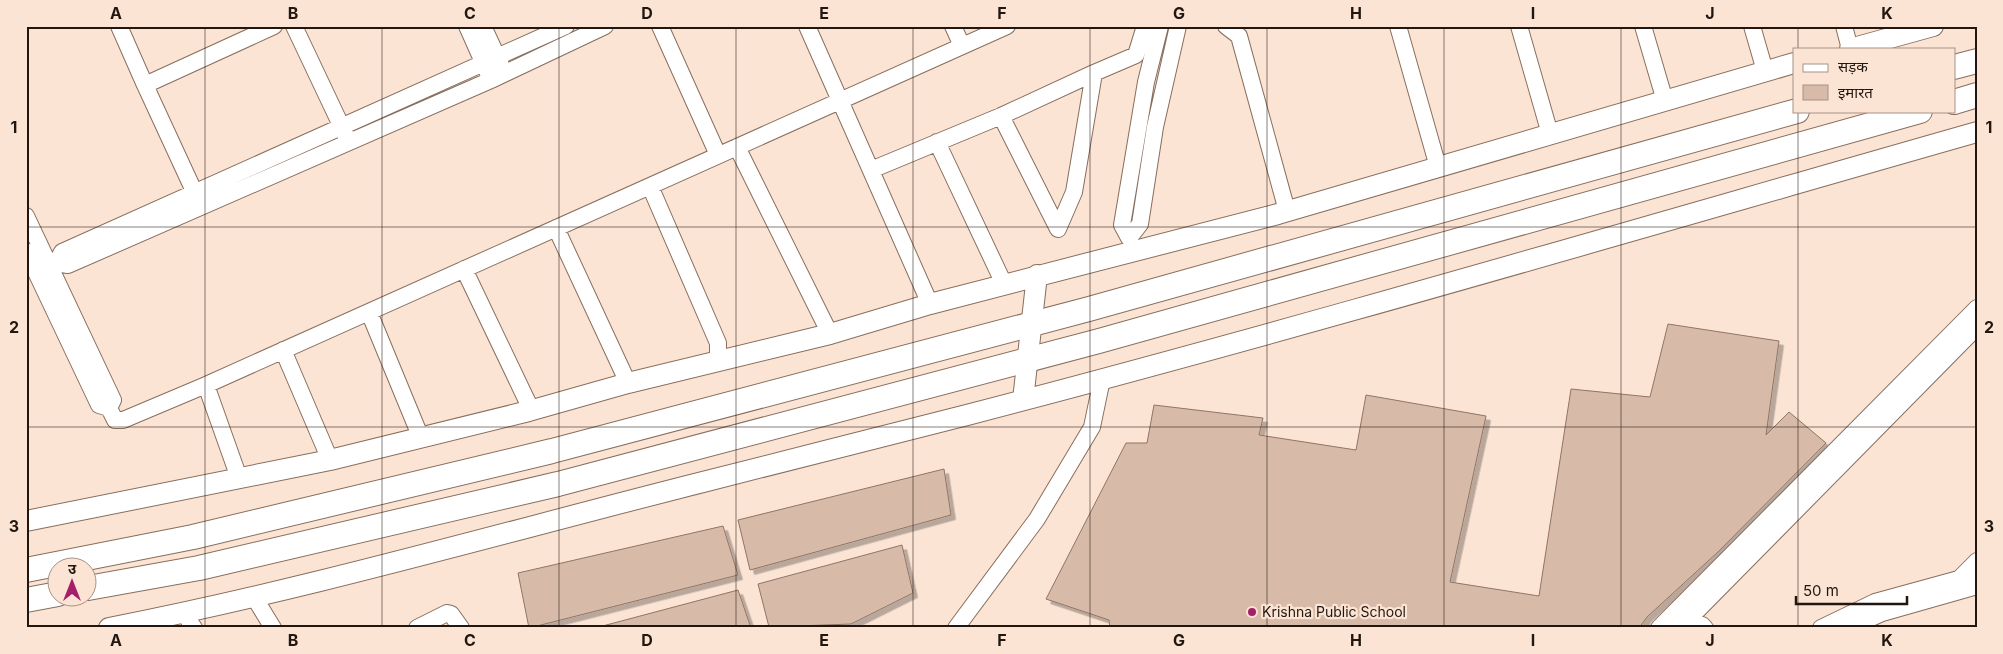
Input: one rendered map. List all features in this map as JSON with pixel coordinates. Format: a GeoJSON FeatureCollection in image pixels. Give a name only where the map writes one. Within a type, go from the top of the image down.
{"type":"FeatureCollection","features":[{"type":"Feature","properties":{"kind":"main road"},"geometry":{"type":"LineString","coordinates":[[1956,66],[1977,61]]}},
{"type":"Feature","properties":{"kind":"main road"},"geometry":{"type":"LineString","coordinates":[[1956,101],[1977,95]]}},
{"type":"Feature","properties":{"kind":"main road"},"geometry":{"type":"LineString","coordinates":[[26,570],[194,537],[534,456],[1033,324],[1793,112]]}},
{"type":"Feature","properties":{"kind":"main road"},"geometry":{"type":"LineString","coordinates":[[98,586],[199,568],[558,484],[1028,359],[1099,342],[1916,112]]}},
{"type":"Feature","properties":{"kind":"main road"},"geometry":{"type":"LineString","coordinates":[[26,600],[48,596]]}},
{"type":"Feature","properties":{"kind":"street"},"geometry":{"type":"LineString","coordinates":[[118,26],[198,199]]}},
{"type":"Feature","properties":{"kind":"street"},"geometry":{"type":"LineString","coordinates":[[145,85],[274,26]]}},
{"type":"Feature","properties":{"kind":"street"},"geometry":{"type":"LineString","coordinates":[[294,26],[345,134]]}},
{"type":"Feature","properties":{"kind":"street"},"geometry":{"type":"LineString","coordinates":[[467,26],[490,60],[498,77]]}},
{"type":"Feature","properties":{"kind":"street"},"geometry":{"type":"LineString","coordinates":[[484,26],[490,60]]}},
{"type":"Feature","properties":{"kind":"street"},"geometry":{"type":"LineString","coordinates":[[53,264],[68,265],[198,199],[345,134],[490,60],[566,26]]}},
{"type":"Feature","properties":{"kind":"street"},"geometry":{"type":"LineString","coordinates":[[345,134],[498,77],[604,26]]}},
{"type":"Feature","properties":{"kind":"street"},"geometry":{"type":"LineString","coordinates":[[807,26],[930,304]]}},
{"type":"Feature","properties":{"kind":"street"},"geometry":{"type":"LineString","coordinates":[[953,26],[962,46]]}},
{"type":"Feature","properties":{"kind":"street"},"geometry":{"type":"LineString","coordinates":[[26,252],[100,405],[109,408],[115,420],[123,420],[370,312],[1006,26]]}},
{"type":"Feature","properties":{"kind":"street"},"geometry":{"type":"LineString","coordinates":[[871,170],[1001,116],[1094,73],[1136,56],[1145,26]]}},
{"type":"Feature","properties":{"kind":"street"},"geometry":{"type":"LineString","coordinates":[[1128,246],[1122,225],[1146,82],[1160,26]]}},
{"type":"Feature","properties":{"kind":"street"},"geometry":{"type":"LineString","coordinates":[[1128,246],[1140,224],[1155,127],[1178,26]]}},
{"type":"Feature","properties":{"kind":"street"},"geometry":{"type":"LineString","coordinates":[[1226,26],[1239,36],[1287,211]]}},
{"type":"Feature","properties":{"kind":"street"},"geometry":{"type":"LineString","coordinates":[[1398,26],[1438,167]]}},
{"type":"Feature","properties":{"kind":"street"},"geometry":{"type":"LineString","coordinates":[[1519,26],[1550,134]]}},
{"type":"Feature","properties":{"kind":"street"},"geometry":{"type":"LineString","coordinates":[[1643,26],[1664,100]]}},
{"type":"Feature","properties":{"kind":"street"},"geometry":{"type":"LineString","coordinates":[[1752,26],[1765,71]]}},
{"type":"Feature","properties":{"kind":"street"},"geometry":{"type":"LineString","coordinates":[[1844,26],[1850,48]]}},
{"type":"Feature","properties":{"kind":"street"},"geometry":{"type":"LineString","coordinates":[[1854,48],[1933,26]]}},
{"type":"Feature","properties":{"kind":"street"},"geometry":{"type":"LineString","coordinates":[[661,27],[718,155]]}},
{"type":"Feature","properties":{"kind":"street"},"geometry":{"type":"LineString","coordinates":[[26,521],[330,460],[529,411],[628,383],[830,334],[1037,275],[1128,246],[1287,211],[1664,100],[1793,64]]}},
{"type":"Feature","properties":{"kind":"street"},"geometry":{"type":"LineString","coordinates":[[1001,116],[1058,229],[1074,192],[1094,73]]}},
{"type":"Feature","properties":{"kind":"street"},"geometry":{"type":"LineString","coordinates":[[109,628],[189,620],[254,597],[1023,400],[1353,310],[1977,132]]}},
{"type":"Feature","properties":{"kind":"street"},"geometry":{"type":"LineString","coordinates":[[937,142],[1004,284]]}},
{"type":"Feature","properties":{"kind":"street"},"geometry":{"type":"LineString","coordinates":[[736,147],[830,334]]}},
{"type":"Feature","properties":{"kind":"street"},"geometry":{"type":"LineString","coordinates":[[650,186],[718,343],[718,361]]}},
{"type":"Feature","properties":{"kind":"street"},"geometry":{"type":"LineString","coordinates":[[27,218],[53,264],[113,400],[109,408]]}},
{"type":"Feature","properties":{"kind":"street"},"geometry":{"type":"LineString","coordinates":[[556,228],[628,383]]}},
{"type":"Feature","properties":{"kind":"street"},"geometry":{"type":"LineString","coordinates":[[464,269],[528,403],[529,411]]}},
{"type":"Feature","properties":{"kind":"street"},"geometry":{"type":"LineString","coordinates":[[1023,400],[1037,275]]}},
{"type":"Feature","properties":{"kind":"street"},"geometry":{"type":"LineString","coordinates":[[1689,623],[1977,308]]}},
{"type":"Feature","properties":{"kind":"street"},"geometry":{"type":"LineString","coordinates":[[370,312],[421,438]]}},
{"type":"Feature","properties":{"kind":"street"},"geometry":{"type":"LineString","coordinates":[[1659,628],[1689,623],[1977,327]]}},
{"type":"Feature","properties":{"kind":"street"},"geometry":{"type":"LineString","coordinates":[[283,350],[330,460]]}},
{"type":"Feature","properties":{"kind":"street"},"geometry":{"type":"LineString","coordinates":[[956,628],[1037,519],[1092,427],[1102,379]]}},
{"type":"Feature","properties":{"kind":"street"},"geometry":{"type":"LineString","coordinates":[[206,385],[239,478]]}},
{"type":"Feature","properties":{"kind":"street"},"geometry":{"type":"LineString","coordinates":[[1966,585],[1977,561]]}},
{"type":"Feature","properties":{"kind":"street"},"geometry":{"type":"LineString","coordinates":[[1849,628],[1882,613],[1966,585],[1977,574]]}},
{"type":"Feature","properties":{"kind":"street"},"geometry":{"type":"LineString","coordinates":[[1821,628],[1875,602],[1966,585]]}},
{"type":"Feature","properties":{"kind":"street"},"geometry":{"type":"LineString","coordinates":[[254,597],[272,628]]}},
{"type":"Feature","properties":{"kind":"street"},"geometry":{"type":"LineString","coordinates":[[417,628],[447,613],[451,614],[461,628]]}},
{"type":"Feature","properties":{"kind":"building"},"geometry":{"type":"Polygon","coordinates":[[[1668,324],[1779,341],[1766,435],[1789,412],[1826,443],[1719,551],[1647,617],[1639,628],[1110,628],[1109,620],[1046,599],[1126,443],[1147,443],[1154,405],[1263,418],[1259,435],[1356,450],[1366,395],[1486,416],[1450,582],[1539,596],[1571,389],[1650,397],[1668,324]]]}},
{"type":"Feature","properties":{"kind":"building"},"geometry":{"type":"Polygon","coordinates":[[[944,469],[951,515],[750,570],[738,520],[944,469]]]}},
{"type":"Feature","properties":{"kind":"building"},"geometry":{"type":"Polygon","coordinates":[[[723,526],[738,575],[529,628],[518,573],[723,526]]]}},
{"type":"Feature","properties":{"kind":"building"},"geometry":{"type":"Polygon","coordinates":[[[902,545],[913,593],[851,624],[769,627],[758,584],[902,545]]]}},
{"type":"Feature","properties":{"kind":"building"},"geometry":{"type":"Polygon","coordinates":[[[738,590],[751,628],[595,628],[738,590]]]}},
{"type":"Feature","properties":{"kind":"place","name":"Krishna Public School"},"geometry":{"type":"Point","coordinates":[1252,612]}}]}
